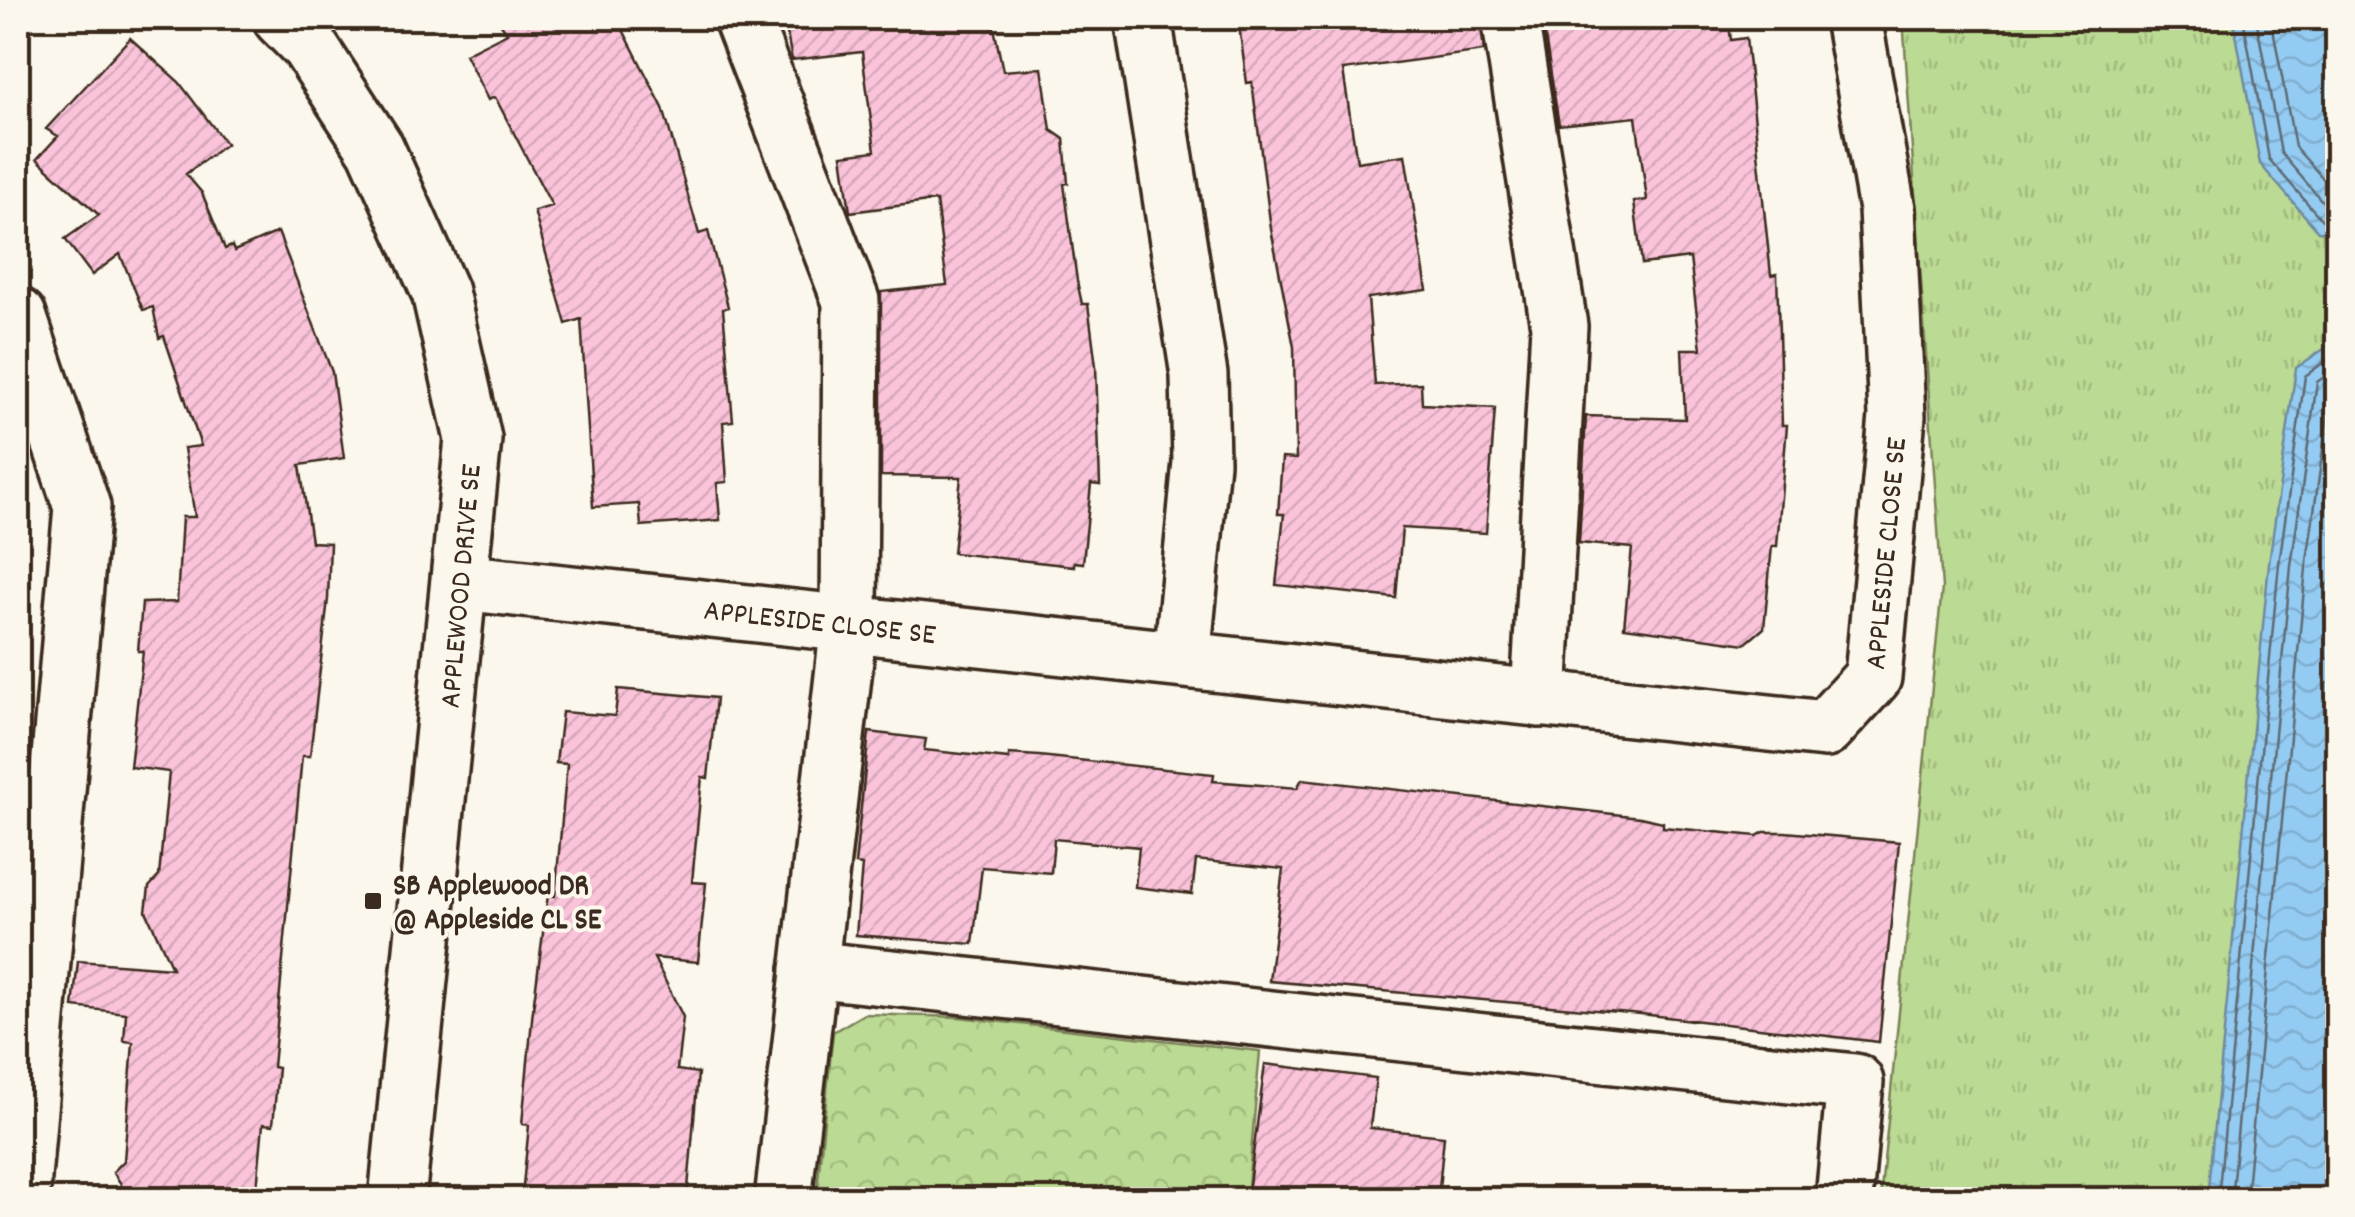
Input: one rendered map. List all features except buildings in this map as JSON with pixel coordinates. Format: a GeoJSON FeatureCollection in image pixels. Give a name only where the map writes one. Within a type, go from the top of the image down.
{"type":"FeatureCollection","features":[{"type":"Feature","properties":{"kind":"street","name":"APPLEWOOD DRIVE SE"},"geometry":{"type":"LineString","coordinates":[[282,18],[309,46],[376,149],[440,292],[472,439],[397,1200]]}},
{"type":"Feature","properties":{"kind":"street"},"geometry":{"type":"LineString","coordinates":[[742,18],[851,301],[849,624],[783,1200]]}},
{"type":"Feature","properties":{"kind":"street"},"geometry":{"type":"LineString","coordinates":[[1143,18],[1199,375],[1201,462],[1182,659]]}},
{"type":"Feature","properties":{"kind":"street"},"geometry":{"type":"LineString","coordinates":[[1510,18],[1559,326],[1539,699]]}},
{"type":"Feature","properties":{"kind":"street","name":"APPLESIDE CLOSE SE"},"geometry":{"type":"LineString","coordinates":[[460,582],[1825,729],[1873,677],[1897,416],[1887,209],[1854,18]]}},
{"type":"Feature","properties":{"kind":"street"},"geometry":{"type":"LineString","coordinates":[[18,316],[82,506],[20,1200]]}},
{"type":"Feature","properties":{"kind":"street"},"geometry":{"type":"LineString","coordinates":[[809,969],[1855,1082],[1844,1200]]}},
{"type":"Feature","properties":{"kind":"green space"},"geometry":{"type":"Polygon","coordinates":[[[1903,18],[2337,18],[2337,1199],[1880,1200],[1942,588],[1903,18]]]}},
{"type":"Feature","properties":{"kind":"green space"},"geometry":{"type":"Polygon","coordinates":[[[864,1014],[959,1017],[1260,1051],[1247,1199],[816,1199],[833,1032],[864,1014]]]}},
{"type":"Feature","properties":{"kind":"water"},"geometry":{"type":"Polygon","coordinates":[[[2233,18],[2337,18],[2337,233],[2318,231],[2260,164],[2233,18]]]}},
{"type":"Feature","properties":{"kind":"water"},"geometry":{"type":"Polygon","coordinates":[[[2337,340],[2337,1199],[2208,1199],[2269,563],[2296,368],[2337,340]]]}},
{"type":"Feature","properties":{"kind":"place","name":"SB Applewood DR @ Appleside CL SE"},"geometry":{"type":"Point","coordinates":[373,901]}}]}
